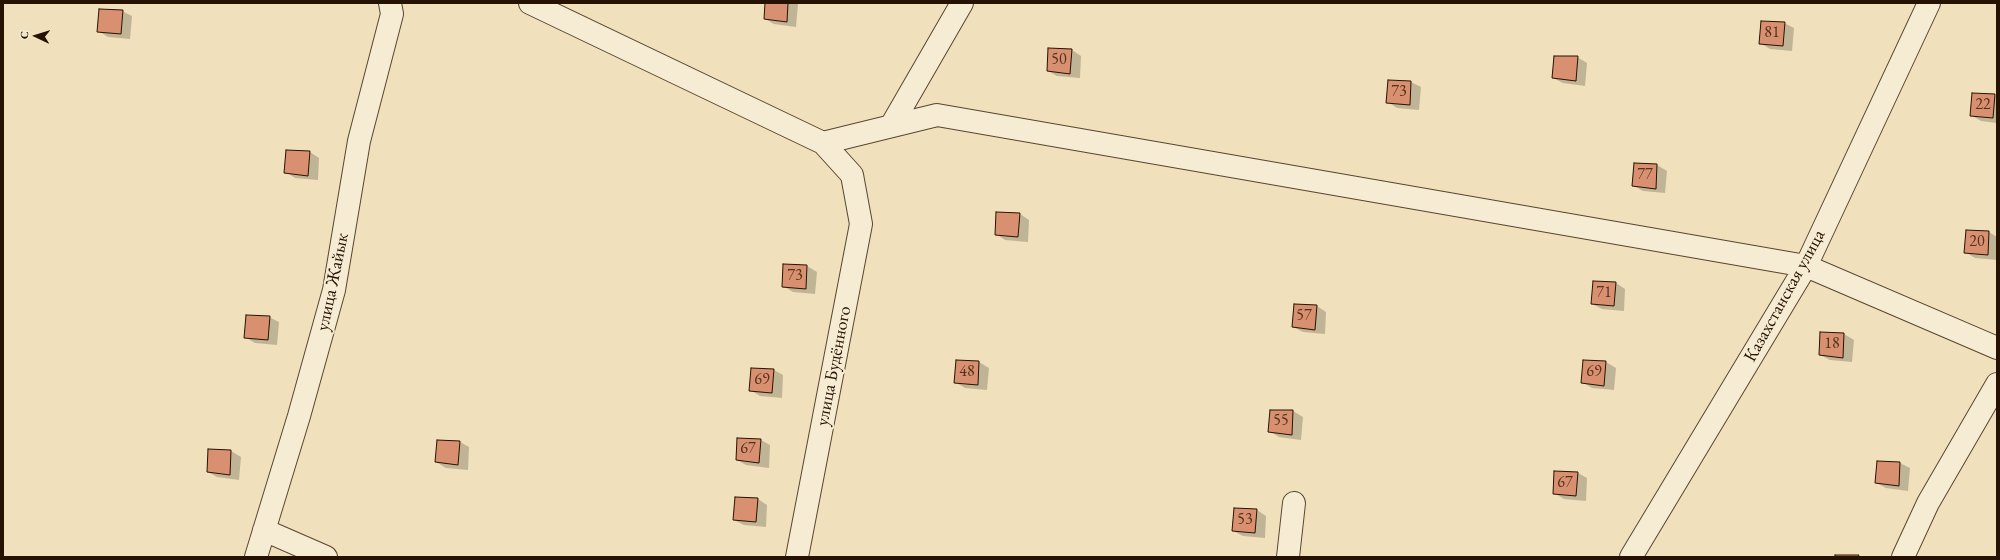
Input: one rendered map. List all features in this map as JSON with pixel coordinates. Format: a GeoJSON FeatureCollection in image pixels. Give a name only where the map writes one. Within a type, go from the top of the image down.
{"type":"FeatureCollection","features":[{"type":"Feature","properties":{"kind":"street","name":"улица Жайык"},"geometry":{"type":"LineString","coordinates":[[254,556],[264,530],[300,416],[334,290],[359,141],[392,14],[390,3]]}},
{"type":"Feature","properties":{"kind":"street"},"geometry":{"type":"LineString","coordinates":[[530,3],[824,143],[937,115],[1806,266],[1997,348]]}},
{"type":"Feature","properties":{"kind":"street"},"geometry":{"type":"LineString","coordinates":[[891,126],[962,3]]}},
{"type":"Feature","properties":{"kind":"street","name":"Казахстанская улица"},"geometry":{"type":"LineString","coordinates":[[1631,557],[1806,266],[1929,3]]}},
{"type":"Feature","properties":{"kind":"street","name":"улица Будённого"},"geometry":{"type":"LineString","coordinates":[[797,557],[861,224],[852,175],[824,143]]}},
{"type":"Feature","properties":{"kind":"street"},"geometry":{"type":"LineString","coordinates":[[1903,557],[1928,503],[1997,384]]}},
{"type":"Feature","properties":{"kind":"street"},"geometry":{"type":"LineString","coordinates":[[1288,557],[1294,504]]}},
{"type":"Feature","properties":{"kind":"street"},"geometry":{"type":"LineString","coordinates":[[264,530],[326,557]]}},
{"type":"Feature","properties":{"kind":"building"},"geometry":{"type":"Polygon","coordinates":[[[765,3],[788,3],[787,22],[764,19],[765,3]]]}},
{"type":"Feature","properties":{"kind":"building"},"geometry":{"type":"Polygon","coordinates":[[[99,9],[123,10],[121,34],[97,32],[99,9]]]}},
{"type":"Feature","properties":{"kind":"building"},"geometry":{"type":"Polygon","coordinates":[[[1761,21],[1785,22],[1783,46],[1759,44],[1761,21]]]}},
{"type":"Feature","properties":{"kind":"building"},"geometry":{"type":"Polygon","coordinates":[[[1048,48],[1072,49],[1070,74],[1047,71],[1048,48]]]}},
{"type":"Feature","properties":{"kind":"building"},"geometry":{"type":"Polygon","coordinates":[[[1554,56],[1578,56],[1576,81],[1552,78],[1554,56]]]}},
{"type":"Feature","properties":{"kind":"building"},"geometry":{"type":"Polygon","coordinates":[[[1388,80],[1411,81],[1410,105],[1386,103],[1388,80]]]}},
{"type":"Feature","properties":{"kind":"building"},"geometry":{"type":"Polygon","coordinates":[[[1972,93],[1995,94],[1993,118],[1970,116],[1972,93]]]}},
{"type":"Feature","properties":{"kind":"building"},"geometry":{"type":"Polygon","coordinates":[[[286,150],[310,151],[308,176],[284,173],[286,150]]]}},
{"type":"Feature","properties":{"kind":"building"},"geometry":{"type":"Polygon","coordinates":[[[1634,163],[1657,164],[1656,189],[1632,186],[1634,163]]]}},
{"type":"Feature","properties":{"kind":"building"},"geometry":{"type":"Polygon","coordinates":[[[996,212],[1020,213],[1018,237],[995,235],[996,212]]]}},
{"type":"Feature","properties":{"kind":"building"},"geometry":{"type":"Polygon","coordinates":[[[1966,230],[1989,231],[1988,255],[1964,253],[1966,230]]]}},
{"type":"Feature","properties":{"kind":"building"},"geometry":{"type":"Polygon","coordinates":[[[783,264],[807,265],[806,289],[782,287],[783,264]]]}},
{"type":"Feature","properties":{"kind":"building"},"geometry":{"type":"Polygon","coordinates":[[[1593,281],[1616,282],[1614,306],[1591,304],[1593,281]]]}},
{"type":"Feature","properties":{"kind":"building"},"geometry":{"type":"Polygon","coordinates":[[[1294,304],[1317,305],[1315,330],[1292,327],[1294,304]]]}},
{"type":"Feature","properties":{"kind":"building"},"geometry":{"type":"Polygon","coordinates":[[[246,315],[270,316],[268,340],[244,338],[246,315]]]}},
{"type":"Feature","properties":{"kind":"building"},"geometry":{"type":"Polygon","coordinates":[[[1820,332],[1844,333],[1843,358],[1819,355],[1820,332]]]}},
{"type":"Feature","properties":{"kind":"building"},"geometry":{"type":"Polygon","coordinates":[[[956,360],[979,361],[978,385],[954,383],[956,360]]]}},
{"type":"Feature","properties":{"kind":"building"},"geometry":{"type":"Polygon","coordinates":[[[1583,360],[1606,361],[1604,386],[1581,383],[1583,360]]]}},
{"type":"Feature","properties":{"kind":"building"},"geometry":{"type":"Polygon","coordinates":[[[751,368],[774,369],[772,393],[749,391],[751,368]]]}},
{"type":"Feature","properties":{"kind":"building"},"geometry":{"type":"Polygon","coordinates":[[[1270,410],[1293,410],[1292,435],[1268,432],[1270,410]]]}},
{"type":"Feature","properties":{"kind":"building"},"geometry":{"type":"Polygon","coordinates":[[[737,438],[761,439],[759,463],[736,460],[737,438]]]}},
{"type":"Feature","properties":{"kind":"building"},"geometry":{"type":"Polygon","coordinates":[[[437,440],[460,441],[458,465],[435,462],[437,440]]]}},
{"type":"Feature","properties":{"kind":"building"},"geometry":{"type":"Polygon","coordinates":[[[208,449],[231,450],[230,475],[207,472],[208,449]]]}},
{"type":"Feature","properties":{"kind":"building"},"geometry":{"type":"Polygon","coordinates":[[[1877,461],[1900,462],[1899,486],[1875,483],[1877,461]]]}},
{"type":"Feature","properties":{"kind":"building"},"geometry":{"type":"Polygon","coordinates":[[[1554,471],[1578,472],[1576,496],[1553,494],[1554,471]]]}},
{"type":"Feature","properties":{"kind":"building"},"geometry":{"type":"Polygon","coordinates":[[[735,497],[758,498],[756,522],[733,520],[735,497]]]}},
{"type":"Feature","properties":{"kind":"building"},"geometry":{"type":"Polygon","coordinates":[[[1234,508],[1257,509],[1255,533],[1232,531],[1234,508]]]}},
{"type":"Feature","properties":{"kind":"building"},"geometry":{"type":"Polygon","coordinates":[[[1835,555],[1859,555],[1858,557],[1835,557],[1835,555]]]}}]}
